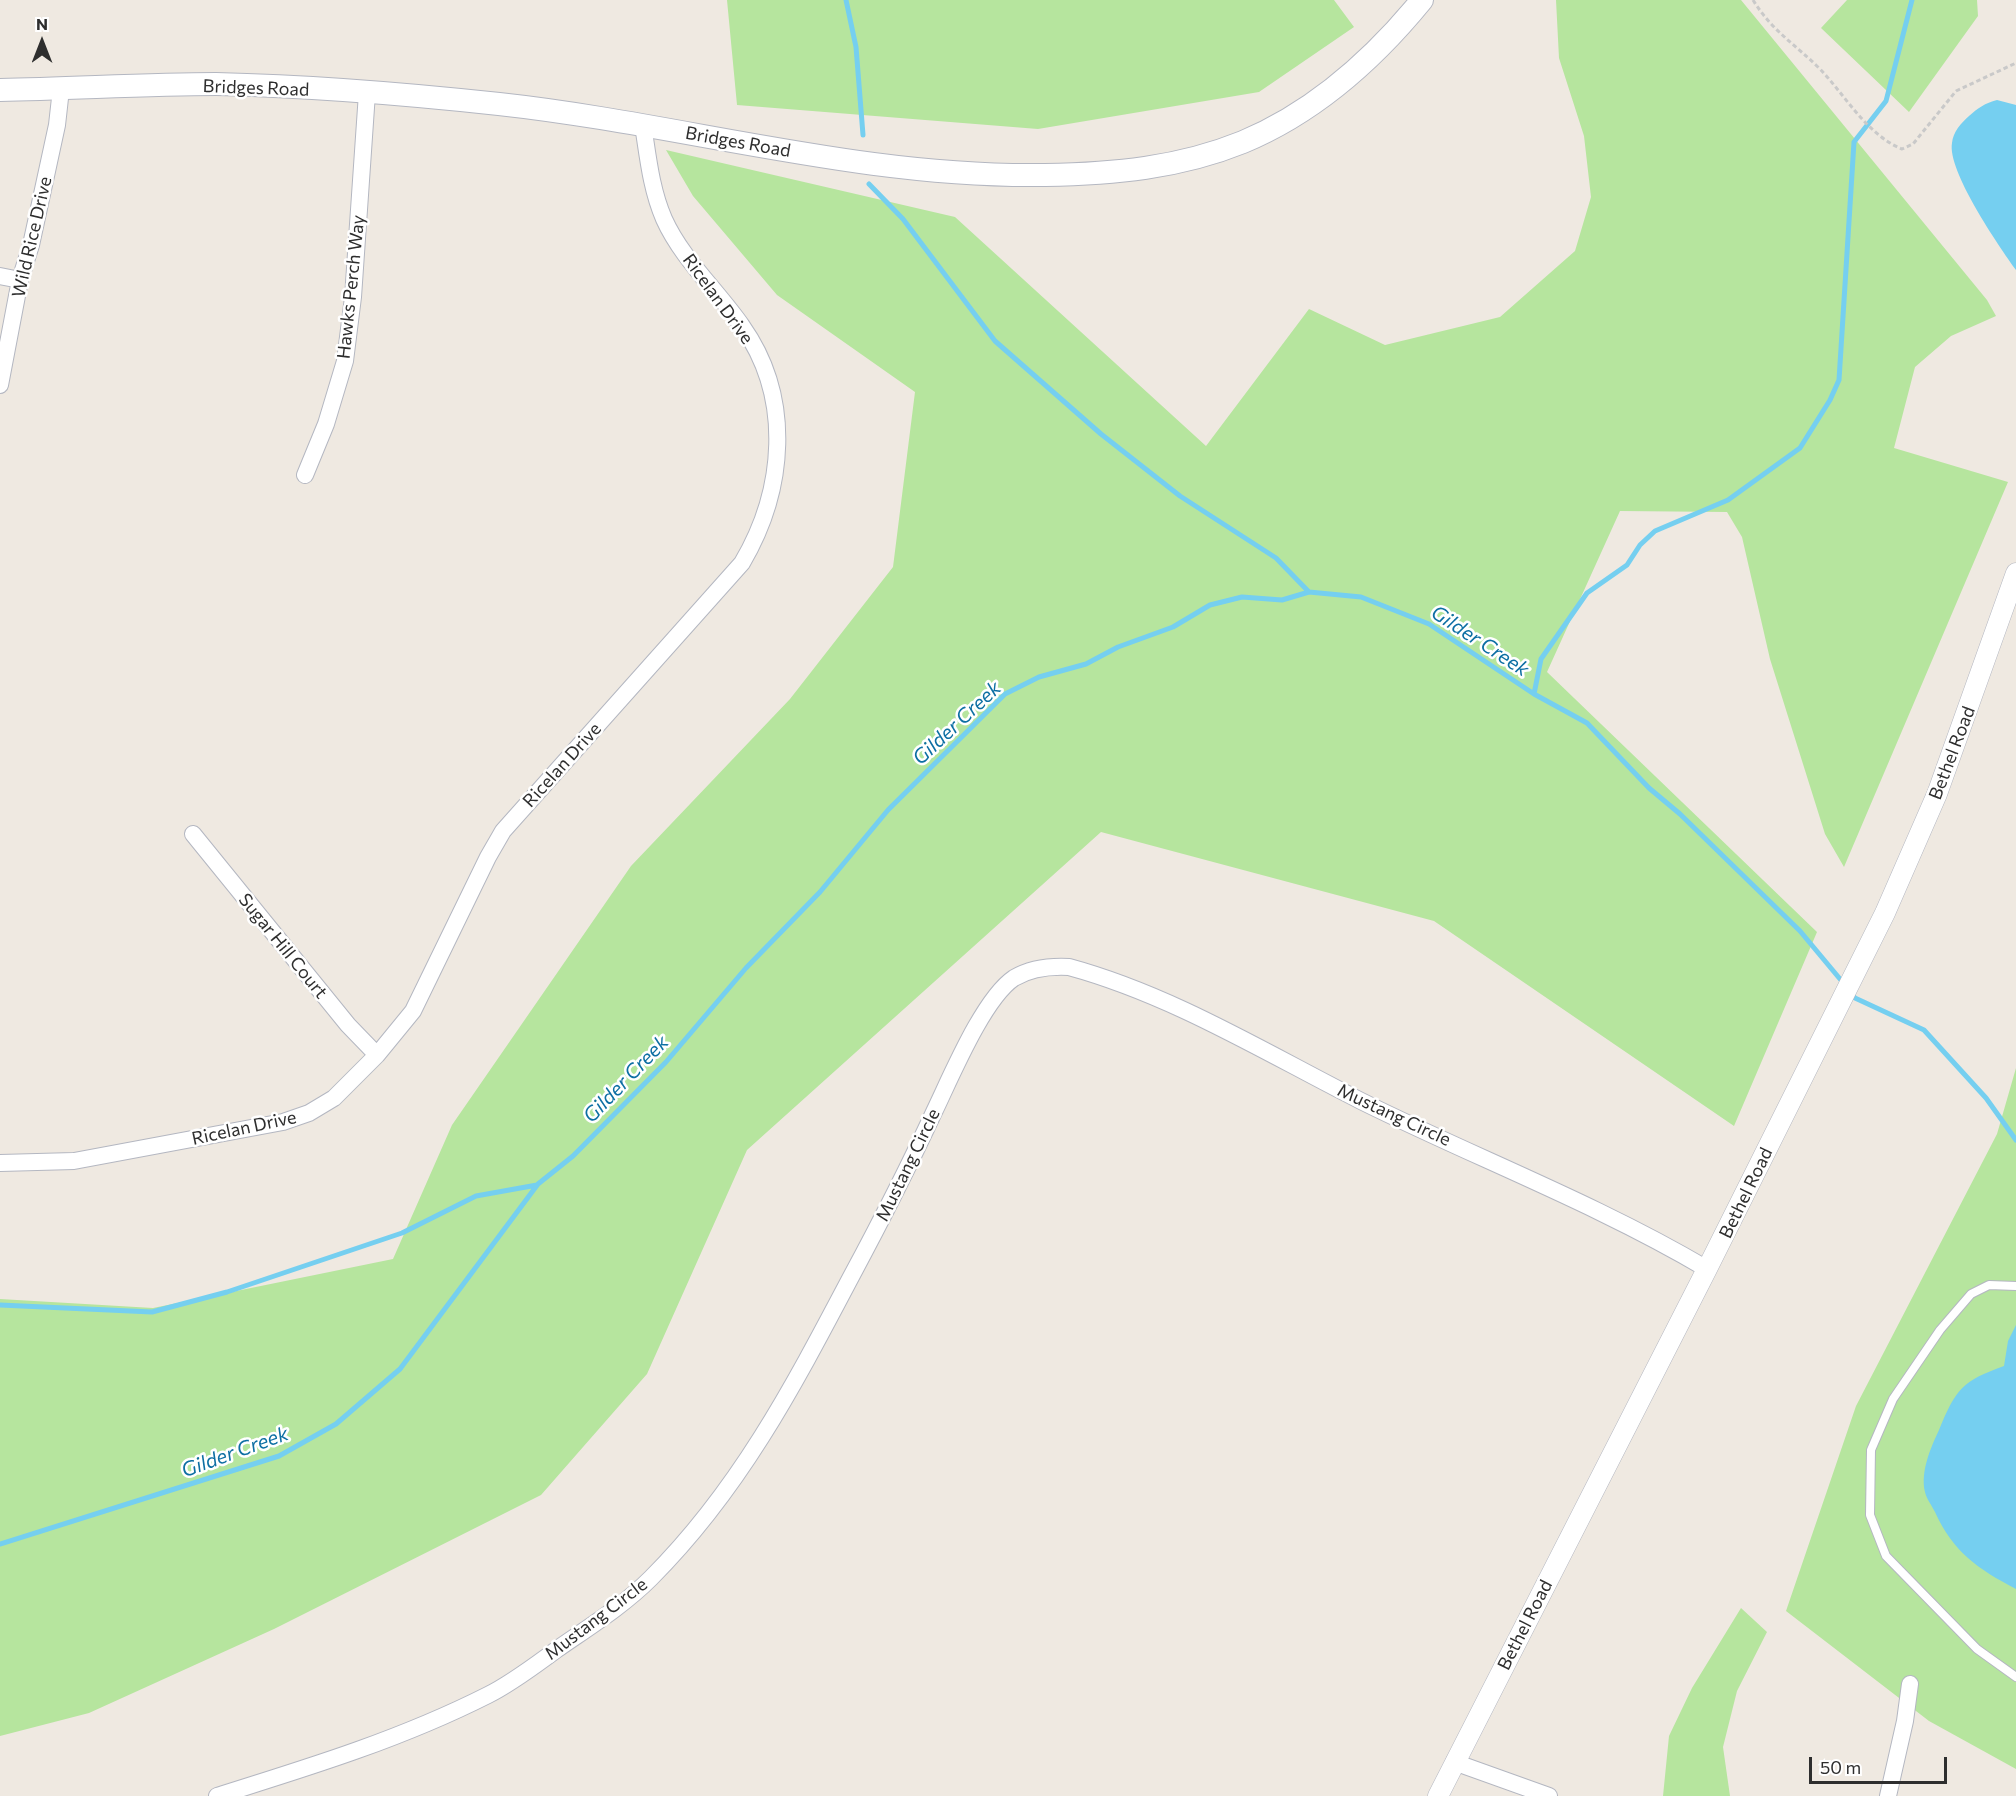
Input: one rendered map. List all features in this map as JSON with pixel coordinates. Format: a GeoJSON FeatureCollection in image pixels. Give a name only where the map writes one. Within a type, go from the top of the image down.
{"type":"FeatureCollection","features":[{"type":"Feature","properties":{"kind":"main road","name":"Bridges Road"},"geometry":{"type":"LineString","coordinates":[[0,90],[216,84],[367,93],[504,105],[643,125],[860,163],[935,171],[1016,175],[1136,170],[1171,164],[1243,142],[1312,105],[1364,64],[1395,33],[1422,0]]}},
{"type":"Feature","properties":{"kind":"street","name":"Wild Rice Drive"},"geometry":{"type":"LineString","coordinates":[[0,385],[20,280],[31,245],[57,125],[61,89]]}},
{"type":"Feature","properties":{"kind":"street","name":"Hawks Perch Way"},"geometry":{"type":"LineString","coordinates":[[305,475],[326,424],[345,361],[353,297],[367,93]]}},
{"type":"Feature","properties":{"kind":"street","name":"Ricelan Drive"},"geometry":{"type":"LineString","coordinates":[[0,1163],[74,1161],[289,1120],[334,1098],[377,1054],[414,1011],[488,856],[503,831],[732,577],[752,546],[770,503],[777,471],[778,441],[775,408],[768,379],[749,336],[682,250],[664,219],[651,175],[643,125]]}},
{"type":"Feature","properties":{"kind":"street"},"geometry":{"type":"LineString","coordinates":[[0,276],[20,280]]}},
{"type":"Feature","properties":{"kind":"street","name":"Bethel Road"},"geometry":{"type":"LineString","coordinates":[[1438,1796],[1707,1269],[1885,913],[1937,794],[2016,573]]}},
{"type":"Feature","properties":{"kind":"street","name":"Sugar Hill Court"},"geometry":{"type":"LineString","coordinates":[[193,834],[348,1025],[377,1054]]}},
{"type":"Feature","properties":{"kind":"street","name":"Mustang Circle"},"geometry":{"type":"LineString","coordinates":[[217,1796],[354,1754],[490,1694],[619,1606],[651,1578],[701,1523],[743,1466],[785,1402],[895,1196],[957,1064],[996,995],[1015,978],[1027,972],[1056,966],[1069,968],[1158,1000],[1229,1032],[1363,1102],[1521,1173],[1707,1269]]}},
{"type":"Feature","properties":{"kind":"street"},"geometry":{"type":"LineString","coordinates":[[1888,1796],[1905,1721],[1910,1684]]}},
{"type":"Feature","properties":{"kind":"street"},"geometry":{"type":"LineString","coordinates":[[1454,1762],[1549,1796]]}},
{"type":"Feature","properties":{"kind":"lane"},"geometry":{"type":"LineString","coordinates":[[2016,1286],[1989,1285],[1971,1294],[1940,1330],[1893,1399],[1871,1450],[1870,1515],[1886,1556],[1977,1649],[2016,1677]]}},
{"type":"Feature","properties":{"kind":"path"},"geometry":{"type":"LineString","coordinates":[[1753,0],[1778,34],[1819,69],[1878,134],[1895,146],[1906,148],[1913,144],[1956,91],[2016,63]]}},
{"type":"Feature","properties":{"kind":"green space"},"geometry":{"type":"Polygon","coordinates":[[[727,0],[1334,0],[1354,27],[1259,92],[1038,129],[737,105],[727,0]]]}},
{"type":"Feature","properties":{"kind":"green space"},"geometry":{"type":"Polygon","coordinates":[[[1556,0],[1741,0],[1987,300],[1996,316],[1951,336],[1915,367],[1894,448],[2008,482],[1844,867],[1825,834],[1770,659],[1742,537],[1727,512],[1620,511],[1547,672],[1817,932],[1734,1126],[1434,921],[1101,832],[747,1150],[647,1374],[541,1495],[274,1629],[89,1713],[0,1736],[0,1299],[153,1308],[393,1259],[452,1125],[631,866],[790,699],[893,567],[915,392],[777,295],[693,196],[666,150],[955,217],[1206,446],[1309,309],[1385,345],[1500,317],[1575,251],[1591,197],[1584,136],[1559,58],[1556,0]]]}},
{"type":"Feature","properties":{"kind":"green space"},"geometry":{"type":"Polygon","coordinates":[[[1847,0],[1977,0],[1978,16],[1909,112],[1821,28],[1847,0]]]}},
{"type":"Feature","properties":{"kind":"green space"},"geometry":{"type":"Polygon","coordinates":[[[2016,1068],[2016,1769],[1929,1721],[1786,1611],[1856,1406],[1997,1134],[2016,1068]]]}},
{"type":"Feature","properties":{"kind":"green space"},"geometry":{"type":"Polygon","coordinates":[[[1741,1608],[1767,1632],[1737,1691],[1723,1747],[1730,1796],[1663,1796],[1669,1736],[1692,1688],[1741,1608]]]}},
{"type":"Feature","properties":{"kind":"water"},"geometry":{"type":"Polygon","coordinates":[[[1997,100],[2016,105],[2016,270],[1976,208],[1953,156],[1952,143],[1960,125],[1979,108],[1997,100]]]}},
{"type":"Feature","properties":{"kind":"water"},"geometry":{"type":"Polygon","coordinates":[[[2016,1325],[2016,1589],[1978,1566],[1950,1538],[1927,1497],[1924,1476],[1930,1452],[1950,1405],[1969,1382],[2004,1366],[2008,1341],[2016,1325]]]}},
{"type":"Feature","properties":{"kind":"waterway"},"geometry":{"type":"LineString","coordinates":[[846,0],[856,47],[863,135]]}},
{"type":"Feature","properties":{"kind":"waterway"},"geometry":{"type":"LineString","coordinates":[[1534,694],[1541,659],[1587,593],[1627,565],[1640,545],[1655,531],[1728,500],[1800,448],[1830,400],[1839,380],[1854,142],[1886,101],[1912,0]]}},
{"type":"Feature","properties":{"kind":"waterway"},"geometry":{"type":"LineString","coordinates":[[869,184],[903,219],[995,341],[1101,434],[1180,496],[1276,558],[1309,592]]}},
{"type":"Feature","properties":{"kind":"waterway","name":"Gilder Creek"},"geometry":{"type":"LineString","coordinates":[[0,1544],[279,1456],[336,1424],[400,1369],[538,1184],[573,1156],[666,1062],[746,968],[820,892],[888,810],[1005,694],[1039,677],[1086,664],[1118,647],[1173,627],[1210,605],[1242,597],[1282,600],[1309,592],[1361,597],[1429,624],[1534,694],[1587,723],[1649,788],[1680,814],[1800,931],[1845,985]]}},
{"type":"Feature","properties":{"kind":"waterway","name":"Gilder Creek"},"geometry":{"type":"LineString","coordinates":[[1851,993],[1855,998],[1924,1030],[1986,1098],[2016,1140]]}},
{"type":"Feature","properties":{"kind":"waterway"},"geometry":{"type":"LineString","coordinates":[[0,1305],[152,1312],[227,1292],[402,1233],[476,1196],[537,1185]]}}]}
